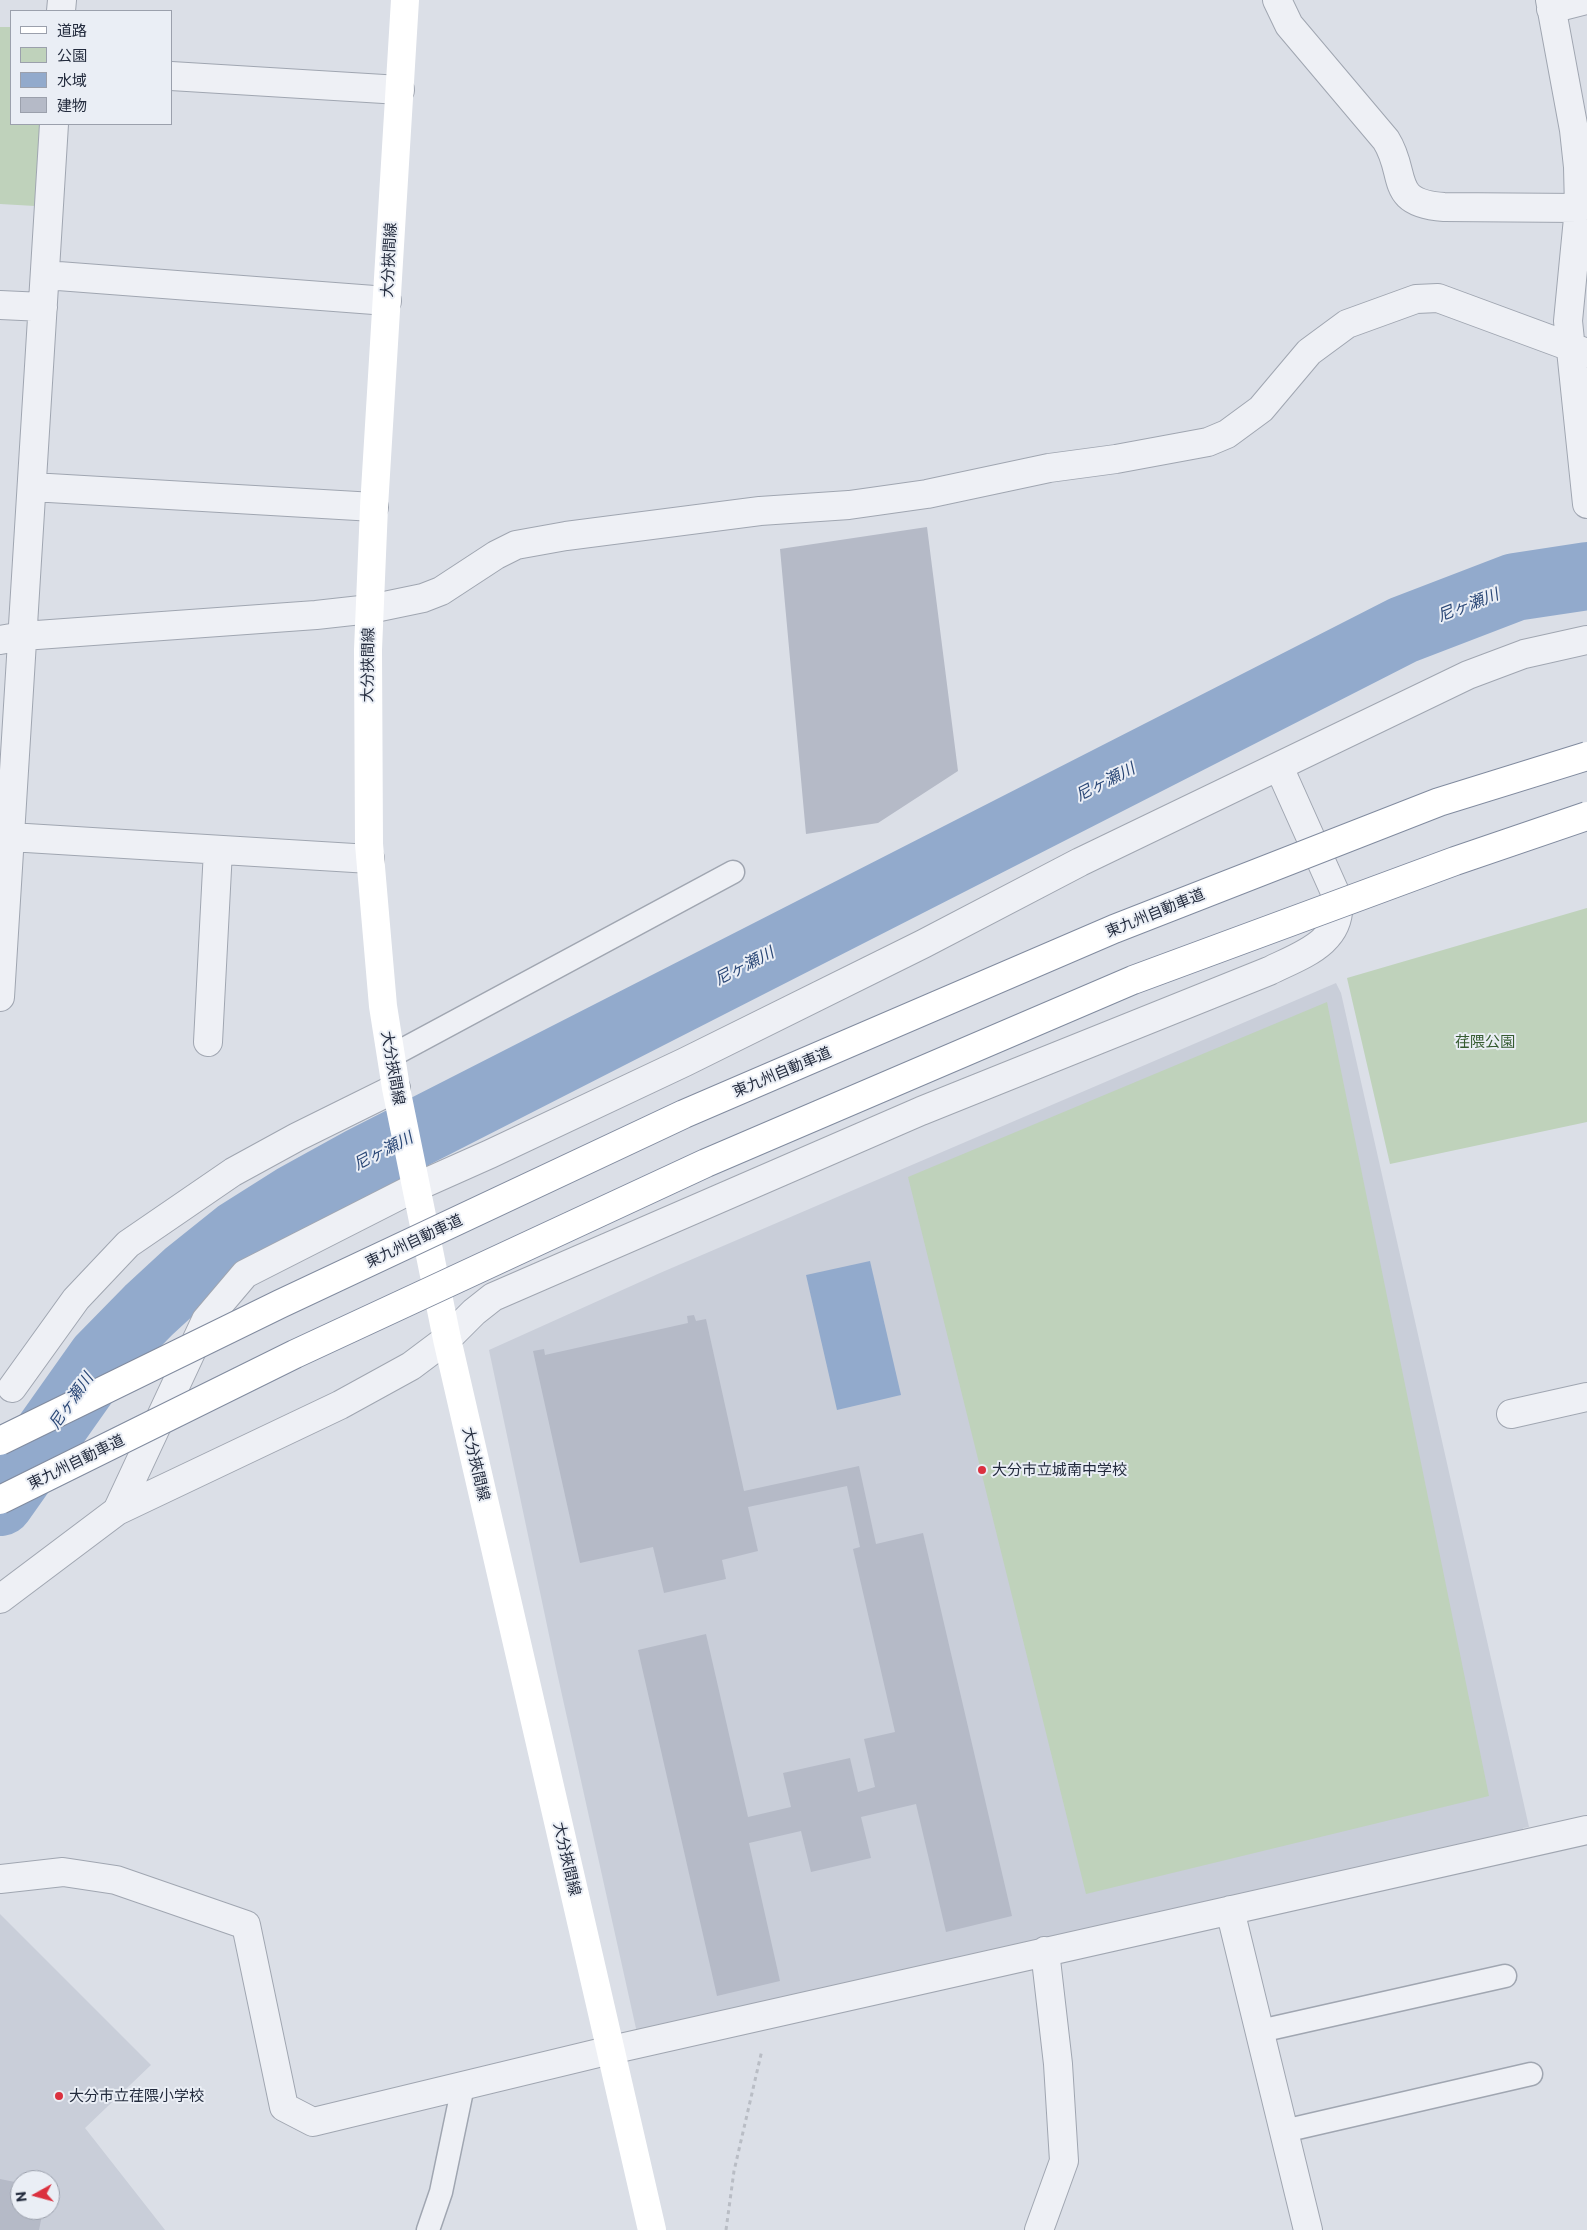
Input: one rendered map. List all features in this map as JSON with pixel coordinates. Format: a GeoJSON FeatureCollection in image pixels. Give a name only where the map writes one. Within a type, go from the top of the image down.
{"type":"FeatureCollection","features":[{"type":"Feature","properties":{"kind":"main road","name":"大分挾間線"},"geometry":{"type":"LineString","coordinates":[[405,0],[374,506],[367,745],[370,860],[383,1006],[396,1088],[447,1339],[652,2230]]}},
{"type":"Feature","properties":{"kind":"main road","name":"東九州自動車道"},"geometry":{"type":"LineString","coordinates":[[0,1441],[280,1304],[684,1114],[1133,921],[1439,802],[1587,756]]}},
{"type":"Feature","properties":{"kind":"main road","name":"東九州自動車道"},"geometry":{"type":"LineString","coordinates":[[0,1500],[295,1354],[725,1155],[1133,980],[1455,861],[1587,816]]}},
{"type":"Feature","properties":{"kind":"street"},"geometry":{"type":"LineString","coordinates":[[1276,0],[1289,25],[1386,140],[1392,150],[1400,183],[1406,194],[1428,206],[1579,208]]}},
{"type":"Feature","properties":{"kind":"street"},"geometry":{"type":"LineString","coordinates":[[1586,0],[1551,5],[1574,130],[1578,167],[1579,208],[1568,321],[1578,348],[1587,504]]}},
{"type":"Feature","properties":{"kind":"street"},"geometry":{"type":"LineString","coordinates":[[172,76],[400,90]]}},
{"type":"Feature","properties":{"kind":"street"},"geometry":{"type":"LineString","coordinates":[[0,997],[10,837],[11,638],[32,488],[54,125]]}},
{"type":"Feature","properties":{"kind":"street"},"geometry":{"type":"LineString","coordinates":[[45,275],[387,301]]}},
{"type":"Feature","properties":{"kind":"street"},"geometry":{"type":"LineString","coordinates":[[11,638],[316,615],[370,609],[423,598],[442,591],[496,555],[516,545],[760,511],[849,505],[927,494],[1049,468],[1116,459],[1208,442],[1227,434],[1261,409],[1309,352],[1347,324],[1416,299],[1438,298],[1578,348]]}},
{"type":"Feature","properties":{"kind":"street"},"geometry":{"type":"LineString","coordinates":[[0,305],[43,307]]}},
{"type":"Feature","properties":{"kind":"street"},"geometry":{"type":"LineString","coordinates":[[32,488],[374,506]]}},
{"type":"Feature","properties":{"kind":"street"},"geometry":{"type":"LineString","coordinates":[[117,1512],[206,1320],[245,1274],[416,1187],[684,1062],[923,944],[1080,862],[1494,664],[1524,654],[1587,640]]}},
{"type":"Feature","properties":{"kind":"street"},"geometry":{"type":"LineString","coordinates":[[0,1599],[117,1512],[340,1405],[411,1366],[447,1339],[493,1297],[921,1111],[1269,971],[1316,948],[1330,934],[1337,923],[1338,899],[1279,766]]}},
{"type":"Feature","properties":{"kind":"street"},"geometry":{"type":"LineString","coordinates":[[10,837],[370,860]]}},
{"type":"Feature","properties":{"kind":"street"},"geometry":{"type":"LineString","coordinates":[[208,1042],[218,850]]}},
{"type":"Feature","properties":{"kind":"street"},"geometry":{"type":"LineString","coordinates":[[12,1388],[76,1299],[128,1244],[232,1172],[297,1137],[396,1088]]}},
{"type":"Feature","properties":{"kind":"street"},"geometry":{"type":"LineString","coordinates":[[1511,1414],[1587,1398]]}},
{"type":"Feature","properties":{"kind":"street"},"geometry":{"type":"LineString","coordinates":[[0,1879],[63,1872],[116,1880],[246,1925],[284,2107],[313,2122],[767,2014],[1587,1830]]}},
{"type":"Feature","properties":{"kind":"street"},"geometry":{"type":"LineString","coordinates":[[1230,1910],[1308,2230]]}},
{"type":"Feature","properties":{"kind":"street"},"geometry":{"type":"LineString","coordinates":[[1039,2230],[1064,2161],[1058,2064],[1046,1952]]}},
{"type":"Feature","properties":{"kind":"lane"},"geometry":{"type":"LineString","coordinates":[[391,1056],[733,872]]}},
{"type":"Feature","properties":{"kind":"lane"},"geometry":{"type":"LineString","coordinates":[[1260,2032],[1505,1976]]}},
{"type":"Feature","properties":{"kind":"lane"},"geometry":{"type":"LineString","coordinates":[[1284,2131],[1531,2074]]}},
{"type":"Feature","properties":{"kind":"lane"},"geometry":{"type":"LineString","coordinates":[[428,2230],[441,2192],[463,2086]]}},
{"type":"Feature","properties":{"kind":"path"},"geometry":{"type":"LineString","coordinates":[[726,2230],[734,2170],[761,2058],[767,2014]]}},
{"type":"Feature","properties":{"kind":"shaded area","name":"大分市立城南中学校"},"geometry":{"type":"Polygon","coordinates":[[[1336,983],[1341,993],[1529,1827],[1523,1828],[1523,1831],[637,2033],[556,1668],[489,1350],[660,1273],[1336,983]]]}},
{"type":"Feature","properties":{"kind":"shaded area","name":"大分市立荏隈小学校"},"geometry":{"type":"Polygon","coordinates":[[[0,1914],[151,2065],[85,2128],[165,2230],[0,2230],[0,1914]]]}},
{"type":"Feature","properties":{"kind":"green space"},"geometry":{"type":"Polygon","coordinates":[[[0,27],[10,27],[10,125],[40,125],[35,206],[0,204],[0,27]]]}},
{"type":"Feature","properties":{"kind":"green space","name":"荏隈公園"},"geometry":{"type":"Polygon","coordinates":[[[1587,908],[1587,1122],[1390,1164],[1347,978],[1587,908]]]}},
{"type":"Feature","properties":{"kind":"green space"},"geometry":{"type":"Polygon","coordinates":[[[1327,1002],[1489,1796],[1086,1894],[908,1177],[1327,1002]]]}},
{"type":"Feature","properties":{"kind":"water"},"geometry":{"type":"Polygon","coordinates":[[[870,1261],[901,1395],[837,1410],[806,1275],[870,1261]]]}},
{"type":"Feature","properties":{"kind":"building"},"geometry":{"type":"Polygon","coordinates":[[[927,527],[958,771],[878,823],[806,834],[780,549],[927,527]]]}},
{"type":"Feature","properties":{"kind":"building"},"geometry":{"type":"Polygon","coordinates":[[[694,1315],[696,1321],[706,1319],[744,1491],[859,1466],[876,1544],[923,1533],[1012,1916],[946,1932],[916,1804],[861,1817],[871,1858],[811,1872],[801,1831],[749,1843],[780,1981],[717,1996],[638,1650],[706,1634],[748,1817],[791,1807],[783,1773],[850,1758],[858,1792],[875,1787],[864,1739],[895,1732],[853,1549],[860,1547],[847,1486],[748,1507],[758,1551],[722,1560],[726,1579],[664,1593],[653,1547],[580,1563],[533,1351],[544,1349],[545,1355],[688,1323],[687,1316],[694,1315]]]}},
{"type":"Feature","properties":{"kind":"building"},"geometry":{"type":"Polygon","coordinates":[[[0,2179],[10,2181],[10,2220],[41,2220],[39,2230],[0,2230],[0,2179]]]}},
{"type":"Feature","properties":{"kind":"waterway","name":"尼ヶ瀬川"},"geometry":{"type":"LineString","coordinates":[[0,1502],[101,1359],[149,1310],[188,1274],[238,1234],[295,1198],[362,1161],[1403,630],[1515,587],[1587,576]]}},
{"type":"Feature","properties":{"kind":"place","name":"大分市立城南中学校"},"geometry":{"type":"Point","coordinates":[982,1470]}},
{"type":"Feature","properties":{"kind":"place","name":"大分市立荏隈小学校"},"geometry":{"type":"Point","coordinates":[59,2096]}}]}
